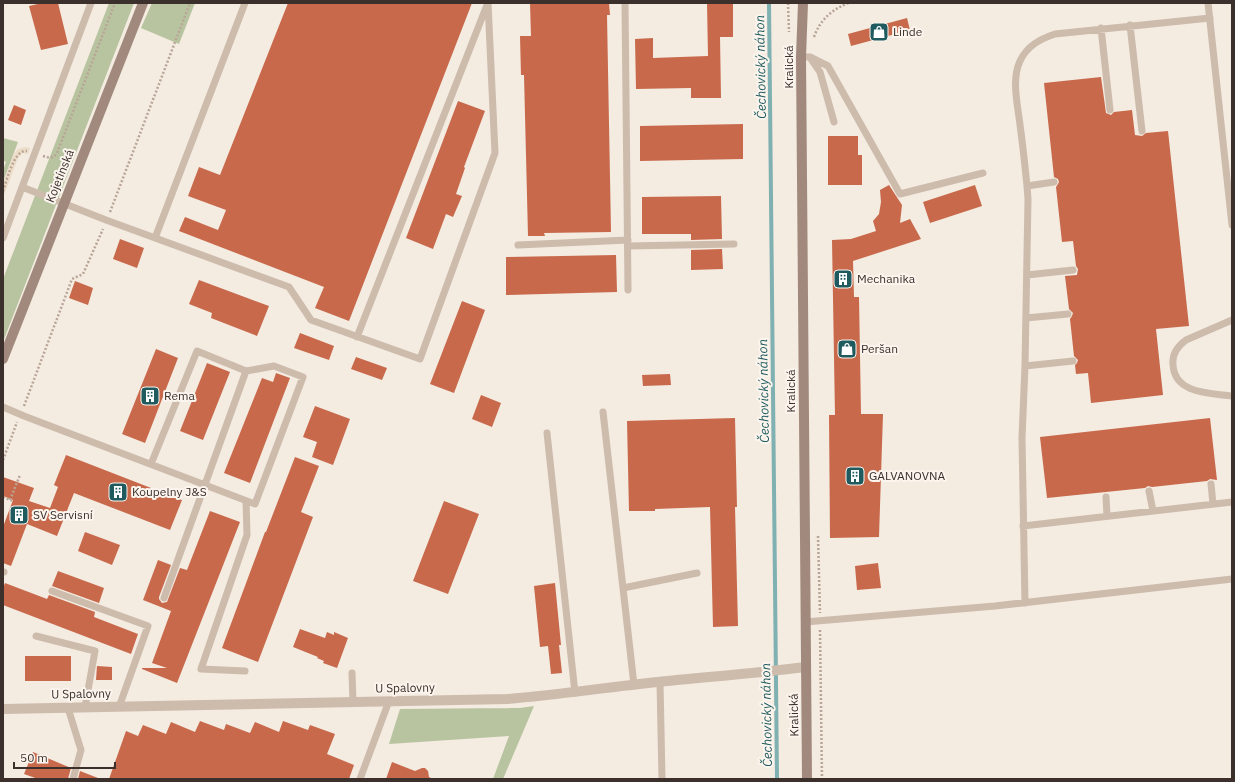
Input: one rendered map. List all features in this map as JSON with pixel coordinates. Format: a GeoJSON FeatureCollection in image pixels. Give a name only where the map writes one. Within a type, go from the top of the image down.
{"type":"FeatureCollection","features":[{"type":"Feature","properties":{"kind":"main road","name":"Kojetínská"},"geometry":{"type":"LineString","coordinates":[[3,359],[143,3]]}},
{"type":"Feature","properties":{"kind":"main road","name":"Kralická"},"geometry":{"type":"LineString","coordinates":[[803,3],[806,57],[807,779]]}},
{"type":"Feature","properties":{"kind":"street","name":"U Spalovny"},"geometry":{"type":"LineString","coordinates":[[3,709],[507,699],[575,693],[660,682],[806,667]]}},
{"type":"Feature","properties":{"kind":"lane"},"geometry":{"type":"LineString","coordinates":[[3,238],[91,3]]}},
{"type":"Feature","properties":{"kind":"lane"},"geometry":{"type":"LineString","coordinates":[[156,238],[245,3]]}},
{"type":"Feature","properties":{"kind":"lane"},"geometry":{"type":"LineString","coordinates":[[22,187],[63,204],[290,287],[311,320],[420,359],[495,153],[488,3]]}},
{"type":"Feature","properties":{"kind":"lane"},"geometry":{"type":"LineString","coordinates":[[357,336],[488,3]]}},
{"type":"Feature","properties":{"kind":"lane"},"geometry":{"type":"LineString","coordinates":[[626,3],[628,290]]}},
{"type":"Feature","properties":{"kind":"lane"},"geometry":{"type":"LineString","coordinates":[[1208,3],[1232,226]]}},
{"type":"Feature","properties":{"kind":"lane"},"geometry":{"type":"LineString","coordinates":[[1025,602],[1022,438],[1026,366],[1027,186],[1016,89],[1017,72],[1020,61],[1032,45],[1049,36],[1063,32],[1210,18]]}},
{"type":"Feature","properties":{"kind":"lane"},"geometry":{"type":"LineString","coordinates":[[1130,25],[1142,130]]}},
{"type":"Feature","properties":{"kind":"lane"},"geometry":{"type":"LineString","coordinates":[[1101,28],[1110,110]]}},
{"type":"Feature","properties":{"kind":"lane"},"geometry":{"type":"LineString","coordinates":[[806,57],[820,72],[834,122]]}},
{"type":"Feature","properties":{"kind":"lane"},"geometry":{"type":"LineString","coordinates":[[806,57],[828,66],[900,194],[982,173]]}},
{"type":"Feature","properties":{"kind":"lane"},"geometry":{"type":"LineString","coordinates":[[1027,186],[1054,182]]}},
{"type":"Feature","properties":{"kind":"lane"},"geometry":{"type":"LineString","coordinates":[[518,245],[628,243],[734,244]]}},
{"type":"Feature","properties":{"kind":"lane"},"geometry":{"type":"LineString","coordinates":[[1026,275],[1073,270]]}},
{"type":"Feature","properties":{"kind":"lane"},"geometry":{"type":"LineString","coordinates":[[1026,318],[1068,314]]}},
{"type":"Feature","properties":{"kind":"lane"},"geometry":{"type":"LineString","coordinates":[[1232,320],[1186,340],[1181,344],[1175,351],[1173,370],[1176,378],[1188,388],[1232,396]]}},
{"type":"Feature","properties":{"kind":"lane"},"geometry":{"type":"LineString","coordinates":[[3,408],[255,504],[303,377],[274,366],[246,371],[197,351],[151,464]]}},
{"type":"Feature","properties":{"kind":"lane"},"geometry":{"type":"LineString","coordinates":[[1026,366],[1073,362]]}},
{"type":"Feature","properties":{"kind":"lane"},"geometry":{"type":"LineString","coordinates":[[164,598],[246,371]]}},
{"type":"Feature","properties":{"kind":"lane"},"geometry":{"type":"LineString","coordinates":[[603,412],[634,685]]}},
{"type":"Feature","properties":{"kind":"lane"},"geometry":{"type":"LineString","coordinates":[[547,433],[575,693]]}},
{"type":"Feature","properties":{"kind":"lane"},"geometry":{"type":"LineString","coordinates":[[1211,484],[1213,504]]}},
{"type":"Feature","properties":{"kind":"lane"},"geometry":{"type":"LineString","coordinates":[[1149,491],[1153,511]]}},
{"type":"Feature","properties":{"kind":"lane"},"geometry":{"type":"LineString","coordinates":[[1106,497],[1107,516]]}},
{"type":"Feature","properties":{"kind":"lane"},"geometry":{"type":"LineString","coordinates":[[244,671],[201,669],[247,535],[246,501]]}},
{"type":"Feature","properties":{"kind":"lane"},"geometry":{"type":"LineString","coordinates":[[1023,526],[1232,502]]}},
{"type":"Feature","properties":{"kind":"lane"},"geometry":{"type":"LineString","coordinates":[[623,588],[698,574]]}},
{"type":"Feature","properties":{"kind":"lane"},"geometry":{"type":"LineString","coordinates":[[806,622],[995,606],[1232,579]]}},
{"type":"Feature","properties":{"kind":"lane"},"geometry":{"type":"LineString","coordinates":[[52,591],[148,626],[119,707]]}},
{"type":"Feature","properties":{"kind":"lane"},"geometry":{"type":"LineString","coordinates":[[36,636],[95,651],[85,707]]}},
{"type":"Feature","properties":{"kind":"lane"},"geometry":{"type":"LineString","coordinates":[[352,674],[353,702]]}},
{"type":"Feature","properties":{"kind":"lane"},"geometry":{"type":"LineString","coordinates":[[660,682],[662,779]]}},
{"type":"Feature","properties":{"kind":"lane"},"geometry":{"type":"LineString","coordinates":[[360,779],[389,701]]}},
{"type":"Feature","properties":{"kind":"lane"},"geometry":{"type":"LineString","coordinates":[[68,708],[81,750],[73,779]]}},
{"type":"Feature","properties":{"kind":"path"},"geometry":{"type":"LineString","coordinates":[[49,158],[54,157],[57,153],[115,3]]}},
{"type":"Feature","properties":{"kind":"path"},"geometry":{"type":"LineString","coordinates":[[3,460],[72,279],[83,274],[106,220],[190,3]]}},
{"type":"Feature","properties":{"kind":"path"},"geometry":{"type":"LineString","coordinates":[[806,57],[819,25],[829,14],[839,7],[849,3]]}},
{"type":"Feature","properties":{"kind":"path"},"geometry":{"type":"LineString","coordinates":[[3,497],[12,500],[20,475]]}},
{"type":"Feature","properties":{"kind":"green space"},"geometry":{"type":"Polygon","coordinates":[[[109,3],[134,3],[3,342],[3,279],[109,3]]]}},
{"type":"Feature","properties":{"kind":"green space"},"geometry":{"type":"Polygon","coordinates":[[[152,3],[195,3],[179,44],[141,28],[152,3]]]}},
{"type":"Feature","properties":{"kind":"green space"},"geometry":{"type":"Polygon","coordinates":[[[3,138],[18,142],[3,182],[3,170],[6,162],[3,160],[3,138]]]}},
{"type":"Feature","properties":{"kind":"green space"},"geometry":{"type":"Polygon","coordinates":[[[534,706],[503,779],[493,779],[509,736],[389,744],[400,709],[520,708],[534,706]]]}},
{"type":"Feature","properties":{"kind":"shaded area"},"geometry":{"type":"Polygon","coordinates":[[[25,147],[30,148],[28,154],[22,153],[18,158],[3,198],[3,182],[14,154],[18,149],[25,147]]]}},
{"type":"Feature","properties":{"kind":"building"},"geometry":{"type":"Polygon","coordinates":[[[42,3],[58,3],[68,44],[41,50],[29,6],[42,3]]]}},
{"type":"Feature","properties":{"kind":"building"},"geometry":{"type":"Polygon","coordinates":[[[288,3],[472,3],[349,321],[315,308],[324,287],[179,231],[185,217],[218,230],[226,210],[188,196],[199,167],[220,175],[288,3]]]}},
{"type":"Feature","properties":{"kind":"building"},"geometry":{"type":"Polygon","coordinates":[[[530,3],[609,3],[610,15],[607,15],[611,232],[544,233],[545,236],[528,236],[524,75],[521,75],[520,36],[531,36],[530,3]]]}},
{"type":"Feature","properties":{"kind":"building"},"geometry":{"type":"Polygon","coordinates":[[[707,3],[733,3],[733,37],[720,37],[721,98],[691,98],[691,88],[636,89],[635,39],[653,38],[653,58],[708,56],[707,3]]]}},
{"type":"Feature","properties":{"kind":"building","name":"Linde"},"geometry":{"type":"Polygon","coordinates":[[[907,18],[910,30],[851,46],[848,34],[907,18]]]}},
{"type":"Feature","properties":{"kind":"building"},"geometry":{"type":"Polygon","coordinates":[[[1101,77],[1106,113],[1111,115],[1114,112],[1132,110],[1135,135],[1142,136],[1146,133],[1168,131],[1189,326],[1156,329],[1163,395],[1091,403],[1088,373],[1076,374],[1075,365],[1078,360],[1074,356],[1070,319],[1073,313],[1069,309],[1065,276],[1077,275],[1078,269],[1076,266],[1073,241],[1062,242],[1056,187],[1059,182],[1058,179],[1054,177],[1044,83],[1101,77]]]}},
{"type":"Feature","properties":{"kind":"building"},"geometry":{"type":"Polygon","coordinates":[[[458,101],[485,111],[464,167],[465,168],[456,194],[462,196],[453,217],[446,214],[433,249],[406,238],[458,101]]]}},
{"type":"Feature","properties":{"kind":"building"},"geometry":{"type":"Polygon","coordinates":[[[14,105],[26,110],[21,125],[8,120],[14,105]]]}},
{"type":"Feature","properties":{"kind":"building"},"geometry":{"type":"Polygon","coordinates":[[[743,124],[743,159],[640,161],[640,126],[743,124]]]}},
{"type":"Feature","properties":{"kind":"building"},"geometry":{"type":"Polygon","coordinates":[[[828,136],[858,136],[858,155],[862,155],[862,185],[828,185],[828,136]]]}},
{"type":"Feature","properties":{"kind":"building"},"geometry":{"type":"Polygon","coordinates":[[[889,185],[902,205],[900,223],[910,219],[921,239],[853,261],[854,297],[859,297],[861,414],[883,414],[879,537],[830,538],[829,415],[835,415],[832,240],[851,239],[876,231],[873,221],[879,214],[881,202],[880,190],[889,185]]]}},
{"type":"Feature","properties":{"kind":"building"},"geometry":{"type":"Polygon","coordinates":[[[975,185],[982,206],[930,223],[923,202],[975,185]]]}},
{"type":"Feature","properties":{"kind":"building"},"geometry":{"type":"Polygon","coordinates":[[[721,196],[722,239],[691,240],[691,234],[642,234],[642,197],[721,196]]]}},
{"type":"Feature","properties":{"kind":"building"},"geometry":{"type":"Polygon","coordinates":[[[120,239],[144,248],[137,268],[113,259],[120,239]]]}},
{"type":"Feature","properties":{"kind":"building"},"geometry":{"type":"Polygon","coordinates":[[[722,249],[723,269],[691,270],[691,250],[722,249]]]}},
{"type":"Feature","properties":{"kind":"building"},"geometry":{"type":"Polygon","coordinates":[[[616,255],[617,292],[506,295],[506,257],[616,255]]]}},
{"type":"Feature","properties":{"kind":"building"},"geometry":{"type":"Polygon","coordinates":[[[199,280],[269,306],[257,336],[211,318],[212,313],[189,304],[199,280]]]}},
{"type":"Feature","properties":{"kind":"building"},"geometry":{"type":"Polygon","coordinates":[[[75,281],[93,288],[88,305],[69,298],[75,281]]]}},
{"type":"Feature","properties":{"kind":"building"},"geometry":{"type":"Polygon","coordinates":[[[462,301],[485,310],[454,393],[430,384],[462,301]]]}},
{"type":"Feature","properties":{"kind":"building"},"geometry":{"type":"Polygon","coordinates":[[[300,333],[334,346],[329,360],[294,348],[300,333]]]}},
{"type":"Feature","properties":{"kind":"building","name":"Rema"},"geometry":{"type":"Polygon","coordinates":[[[156,349],[178,358],[145,443],[122,434],[156,349]]]}},
{"type":"Feature","properties":{"kind":"building"},"geometry":{"type":"Polygon","coordinates":[[[356,357],[387,368],[382,380],[351,369],[356,357]]]}},
{"type":"Feature","properties":{"kind":"building"},"geometry":{"type":"Polygon","coordinates":[[[207,363],[230,372],[203,440],[180,431],[207,363]]]}},
{"type":"Feature","properties":{"kind":"building"},"geometry":{"type":"Polygon","coordinates":[[[276,373],[290,378],[250,483],[224,473],[262,378],[273,382],[276,373]]]}},
{"type":"Feature","properties":{"kind":"building"},"geometry":{"type":"Polygon","coordinates":[[[670,374],[671,385],[643,386],[642,375],[670,374]]]}},
{"type":"Feature","properties":{"kind":"building"},"geometry":{"type":"Polygon","coordinates":[[[481,395],[501,403],[492,427],[472,419],[481,395]]]}},
{"type":"Feature","properties":{"kind":"building"},"geometry":{"type":"Polygon","coordinates":[[[315,406],[350,419],[333,465],[312,457],[317,442],[303,437],[315,406]]]}},
{"type":"Feature","properties":{"kind":"building"},"geometry":{"type":"Polygon","coordinates":[[[735,418],[737,507],[735,507],[738,626],[713,627],[710,507],[655,509],[655,511],[629,511],[627,421],[735,418]]]}},
{"type":"Feature","properties":{"kind":"building"},"geometry":{"type":"Polygon","coordinates":[[[1210,418],[1217,480],[1210,479],[1207,481],[1152,487],[1148,486],[1145,488],[1047,498],[1040,437],[1210,418]]]}},
{"type":"Feature","properties":{"kind":"building"},"geometry":{"type":"Polygon","coordinates":[[[66,455],[182,500],[170,530],[74,493],[57,536],[27,524],[11,566],[3,563],[3,527],[13,500],[3,496],[3,477],[34,488],[29,501],[50,508],[58,487],[54,485],[66,455]]]}},
{"type":"Feature","properties":{"kind":"building"},"geometry":{"type":"Polygon","coordinates":[[[295,457],[319,466],[301,512],[313,517],[258,662],[222,648],[265,532],[295,457]]]}},
{"type":"Feature","properties":{"kind":"building"},"geometry":{"type":"Polygon","coordinates":[[[444,501],[479,514],[448,594],[413,581],[444,501]]]}},
{"type":"Feature","properties":{"kind":"building"},"geometry":{"type":"Polygon","coordinates":[[[210,511],[240,522],[177,683],[142,669],[167,668],[152,663],[171,611],[143,600],[158,560],[171,565],[159,597],[162,603],[167,602],[180,568],[187,570],[210,511]]]}},
{"type":"Feature","properties":{"kind":"building"},"geometry":{"type":"Polygon","coordinates":[[[85,532],[120,545],[112,565],[78,551],[85,532]]]}},
{"type":"Feature","properties":{"kind":"building"},"geometry":{"type":"Polygon","coordinates":[[[878,563],[881,588],[857,590],[855,566],[878,563]]]}},
{"type":"Feature","properties":{"kind":"building"},"geometry":{"type":"Polygon","coordinates":[[[58,571],[104,588],[99,603],[52,586],[58,571]]]}},
{"type":"Feature","properties":{"kind":"building"},"geometry":{"type":"Polygon","coordinates":[[[5,583],[47,599],[49,595],[95,612],[94,617],[138,634],[131,654],[3,605],[3,588],[5,583]]]}},
{"type":"Feature","properties":{"kind":"building"},"geometry":{"type":"Polygon","coordinates":[[[555,583],[562,673],[551,674],[548,646],[540,647],[534,586],[555,583]]]}},
{"type":"Feature","properties":{"kind":"building"},"geometry":{"type":"Polygon","coordinates":[[[300,629],[325,638],[327,632],[334,635],[334,632],[348,638],[337,668],[323,663],[324,661],[317,658],[318,657],[293,647],[300,629]]]}},
{"type":"Feature","properties":{"kind":"building"},"geometry":{"type":"Polygon","coordinates":[[[25,656],[71,656],[71,681],[25,681],[25,656]]]}},
{"type":"Feature","properties":{"kind":"building"},"geometry":{"type":"Polygon","coordinates":[[[97,666],[112,667],[112,680],[96,680],[97,666]]]}},
{"type":"Feature","properties":{"kind":"building"},"geometry":{"type":"Polygon","coordinates":[[[200,721],[224,730],[226,724],[250,733],[255,722],[279,732],[283,721],[308,730],[310,725],[335,734],[327,754],[354,765],[349,779],[109,779],[126,731],[138,736],[143,725],[166,734],[171,722],[195,732],[200,721]]]}},
{"type":"Feature","properties":{"kind":"building"},"geometry":{"type":"Polygon","coordinates":[[[33,752],[71,768],[68,779],[38,779],[24,774],[33,752]]]}},
{"type":"Feature","properties":{"kind":"building"},"geometry":{"type":"Polygon","coordinates":[[[392,762],[415,771],[425,768],[428,771],[429,777],[433,779],[386,779],[392,762]]]}},
{"type":"Feature","properties":{"kind":"building"},"geometry":{"type":"Polygon","coordinates":[[[80,771],[98,778],[98,779],[78,779],[80,771]]]}},
{"type":"Feature","properties":{"kind":"waterway","name":"Čechovický náhon"},"geometry":{"type":"LineString","coordinates":[[769,3],[777,779]]}},
{"type":"Feature","properties":{"kind":"place","name":"Linde"},"geometry":{"type":"Point","coordinates":[879,32]}},
{"type":"Feature","properties":{"kind":"place","name":"Mechanika"},"geometry":{"type":"Point","coordinates":[843,279]}},
{"type":"Feature","properties":{"kind":"place","name":"Peršan"},"geometry":{"type":"Point","coordinates":[847,349]}},
{"type":"Feature","properties":{"kind":"place","name":"Rema"},"geometry":{"type":"Point","coordinates":[150,396]}},
{"type":"Feature","properties":{"kind":"place","name":"GALVANOVNA"},"geometry":{"type":"Point","coordinates":[855,476]}},
{"type":"Feature","properties":{"kind":"place","name":"Koupelny J&S"},"geometry":{"type":"Point","coordinates":[118,492]}},
{"type":"Feature","properties":{"kind":"place","name":"SV Servisní"},"geometry":{"type":"Point","coordinates":[19,515]}}]}
